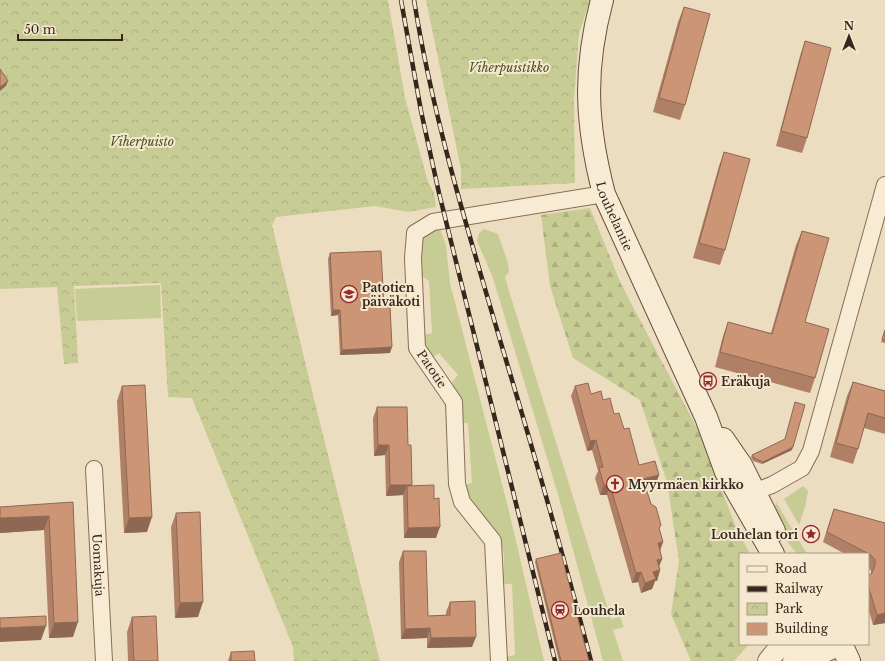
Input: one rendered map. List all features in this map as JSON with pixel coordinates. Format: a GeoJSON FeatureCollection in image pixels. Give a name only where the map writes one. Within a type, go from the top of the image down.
{"type":"FeatureCollection","features":[{"type":"Feature","properties":{"kind":"main road","name":"Louhelantie"},"geometry":{"type":"LineString","coordinates":[[602,0],[594,40],[588,96],[589,120],[595,158],[604,194],[706,417],[726,472],[747,494],[769,522],[787,553]]}},
{"type":"Feature","properties":{"kind":"main road","name":"Louhelantie"},"geometry":{"type":"LineString","coordinates":[[747,494],[773,553]]}},
{"type":"Feature","properties":{"kind":"main road"},"geometry":{"type":"LineString","coordinates":[[806,654],[829,650],[835,645]]}},
{"type":"Feature","properties":{"kind":"main road"},"geometry":{"type":"LineString","coordinates":[[842,645],[849,661]]}},
{"type":"Feature","properties":{"kind":"street"},"geometry":{"type":"LineString","coordinates":[[747,494],[772,485],[802,468],[811,451],[885,185]]}},
{"type":"Feature","properties":{"kind":"street","name":"Patotie"},"geometry":{"type":"LineString","coordinates":[[499,661],[493,541],[462,502],[457,484],[454,402],[417,348],[413,258],[415,233],[433,222],[604,194]]}},
{"type":"Feature","properties":{"kind":"street","name":"Uomakuja"},"geometry":{"type":"LineString","coordinates":[[94,469],[104,661]]}},
{"type":"Feature","properties":{"kind":"street"},"geometry":{"type":"LineString","coordinates":[[768,661],[781,645]]}},
{"type":"Feature","properties":{"kind":"green space","name":"Viherpuisto"},"geometry":{"type":"Polygon","coordinates":[[[0,0],[388,0],[405,98],[428,182],[434,193],[436,207],[408,212],[375,206],[276,217],[272,225],[380,661],[294,661],[293,647],[192,398],[168,397],[161,283],[74,286],[78,363],[64,364],[57,287],[0,289],[0,0]]]}},
{"type":"Feature","properties":{"kind":"green space","name":"Viherpuistikko"},"geometry":{"type":"Polygon","coordinates":[[[426,0],[590,0],[579,33],[574,100],[575,183],[461,189],[461,169],[426,0]]]}},
{"type":"Feature","properties":{"kind":"green space"},"geometry":{"type":"Polygon","coordinates":[[[590,208],[621,284],[698,430],[736,527],[749,553],[739,553],[739,645],[748,645],[734,661],[691,661],[671,614],[679,561],[667,482],[640,400],[573,358],[550,286],[541,215],[590,208]]]}},
{"type":"Feature","properties":{"kind":"green space"},"geometry":{"type":"Polygon","coordinates":[[[440,229],[446,245],[450,283],[508,507],[544,661],[507,661],[506,657],[515,655],[512,584],[503,584],[503,550],[498,538],[475,509],[466,493],[464,485],[472,483],[468,423],[459,423],[458,395],[452,382],[458,375],[439,353],[432,358],[424,350],[422,335],[432,333],[429,281],[420,275],[418,248],[424,232],[440,229]]]}},
{"type":"Feature","properties":{"kind":"green space"},"geometry":{"type":"Polygon","coordinates":[[[484,229],[498,234],[508,263],[509,272],[505,277],[509,291],[611,619],[620,617],[624,627],[613,630],[623,661],[603,661],[559,498],[493,278],[477,241],[479,233],[484,229]]]}},
{"type":"Feature","properties":{"kind":"green space"},"geometry":{"type":"Polygon","coordinates":[[[160,285],[161,318],[77,321],[75,289],[160,285]]]}},
{"type":"Feature","properties":{"kind":"green space"},"geometry":{"type":"Polygon","coordinates":[[[803,486],[808,491],[799,525],[784,499],[803,486]]]}},
{"type":"Feature","properties":{"kind":"green space"},"geometry":{"type":"Polygon","coordinates":[[[776,502],[806,553],[796,553],[784,536],[777,523],[775,509],[776,502]]]}},
{"type":"Feature","properties":{"kind":"building"},"geometry":{"type":"Polygon","coordinates":[[[684,7],[710,14],[685,105],[659,98],[684,7]]]}},
{"type":"Feature","properties":{"kind":"building"},"geometry":{"type":"Polygon","coordinates":[[[805,41],[831,48],[807,138],[781,131],[805,41]]]}},
{"type":"Feature","properties":{"kind":"building"},"geometry":{"type":"Polygon","coordinates":[[[0,69],[8,81],[0,87],[0,69]]]}},
{"type":"Feature","properties":{"kind":"building"},"geometry":{"type":"Polygon","coordinates":[[[724,152],[750,159],[725,250],[699,243],[724,152]]]}},
{"type":"Feature","properties":{"kind":"building"},"geometry":{"type":"Polygon","coordinates":[[[802,231],[829,238],[805,322],[829,329],[815,378],[720,352],[728,322],[772,334],[802,231]]]}},
{"type":"Feature","properties":{"kind":"building"},"geometry":{"type":"Polygon","coordinates":[[[381,251],[384,306],[390,306],[392,347],[342,350],[340,310],[333,310],[330,253],[381,251]]]}},
{"type":"Feature","properties":{"kind":"building"},"geometry":{"type":"Polygon","coordinates":[[[885,330],[885,340],[882,339],[885,330]]]}},
{"type":"Feature","properties":{"kind":"building"},"geometry":{"type":"Polygon","coordinates":[[[853,382],[885,391],[885,418],[868,413],[858,449],[836,443],[853,382]]]}},
{"type":"Feature","properties":{"kind":"building","name":"Myyrmäen kirkko"},"geometry":{"type":"Polygon","coordinates":[[[588,383],[591,394],[601,391],[603,400],[610,398],[614,414],[619,413],[624,429],[629,428],[639,465],[655,461],[659,475],[643,479],[651,504],[656,507],[661,525],[659,528],[663,542],[658,543],[662,559],[657,560],[660,570],[653,572],[656,579],[645,583],[641,572],[636,573],[610,485],[604,485],[599,468],[603,467],[596,440],[590,441],[575,386],[588,383]]]}},
{"type":"Feature","properties":{"kind":"building"},"geometry":{"type":"Polygon","coordinates":[[[145,385],[152,517],[129,518],[122,386],[145,385]]]}},
{"type":"Feature","properties":{"kind":"building"},"geometry":{"type":"Polygon","coordinates":[[[795,402],[805,405],[793,447],[763,462],[754,458],[752,455],[785,439],[795,402]]]}},
{"type":"Feature","properties":{"kind":"building"},"geometry":{"type":"Polygon","coordinates":[[[377,407],[407,407],[408,445],[411,445],[412,485],[390,485],[389,445],[378,445],[377,407]]]}},
{"type":"Feature","properties":{"kind":"building"},"geometry":{"type":"Polygon","coordinates":[[[434,485],[434,499],[439,498],[440,527],[408,528],[407,486],[434,485]]]}},
{"type":"Feature","properties":{"kind":"building"},"geometry":{"type":"Polygon","coordinates":[[[73,502],[78,622],[54,623],[49,516],[0,518],[0,507],[73,502]]]}},
{"type":"Feature","properties":{"kind":"building"},"geometry":{"type":"Polygon","coordinates":[[[834,509],[885,523],[885,613],[877,615],[869,588],[869,575],[872,573],[875,560],[869,553],[827,532],[834,509]]]}},
{"type":"Feature","properties":{"kind":"building"},"geometry":{"type":"Polygon","coordinates":[[[200,512],[203,602],[180,603],[176,513],[200,512]]]}},
{"type":"Feature","properties":{"kind":"building"},"geometry":{"type":"Polygon","coordinates":[[[403,551],[426,551],[428,616],[450,615],[450,602],[475,601],[476,637],[431,638],[430,628],[405,629],[403,551]]]}},
{"type":"Feature","properties":{"kind":"building"},"geometry":{"type":"Polygon","coordinates":[[[561,553],[589,661],[561,661],[536,559],[561,553]]]}},
{"type":"Feature","properties":{"kind":"building"},"geometry":{"type":"Polygon","coordinates":[[[46,616],[46,626],[0,628],[0,618],[46,616]]]}},
{"type":"Feature","properties":{"kind":"building"},"geometry":{"type":"Polygon","coordinates":[[[156,616],[158,661],[134,661],[132,617],[156,616]]]}},
{"type":"Feature","properties":{"kind":"building"},"geometry":{"type":"Polygon","coordinates":[[[254,651],[255,661],[231,661],[231,652],[254,651]]]}},
{"type":"Feature","properties":{"kind":"railway"},"geometry":{"type":"LineString","coordinates":[[401,0],[421,111],[439,193],[555,661]]}},
{"type":"Feature","properties":{"kind":"railway"},"geometry":{"type":"LineString","coordinates":[[414,0],[431,89],[453,176],[477,263],[526,427],[591,661]]}},
{"type":"Feature","properties":{"kind":"place","name":"Patotien päiväkoti"},"geometry":{"type":"Point","coordinates":[349,294]}},
{"type":"Feature","properties":{"kind":"place","name":"Eräkuja"},"geometry":{"type":"Point","coordinates":[708,381]}},
{"type":"Feature","properties":{"kind":"place","name":"Myyrmäen kirkko"},"geometry":{"type":"Point","coordinates":[615,484]}},
{"type":"Feature","properties":{"kind":"place","name":"Louhelan tori"},"geometry":{"type":"Point","coordinates":[811,534]}},
{"type":"Feature","properties":{"kind":"place","name":"Louhela"},"geometry":{"type":"Point","coordinates":[560,610]}}]}
